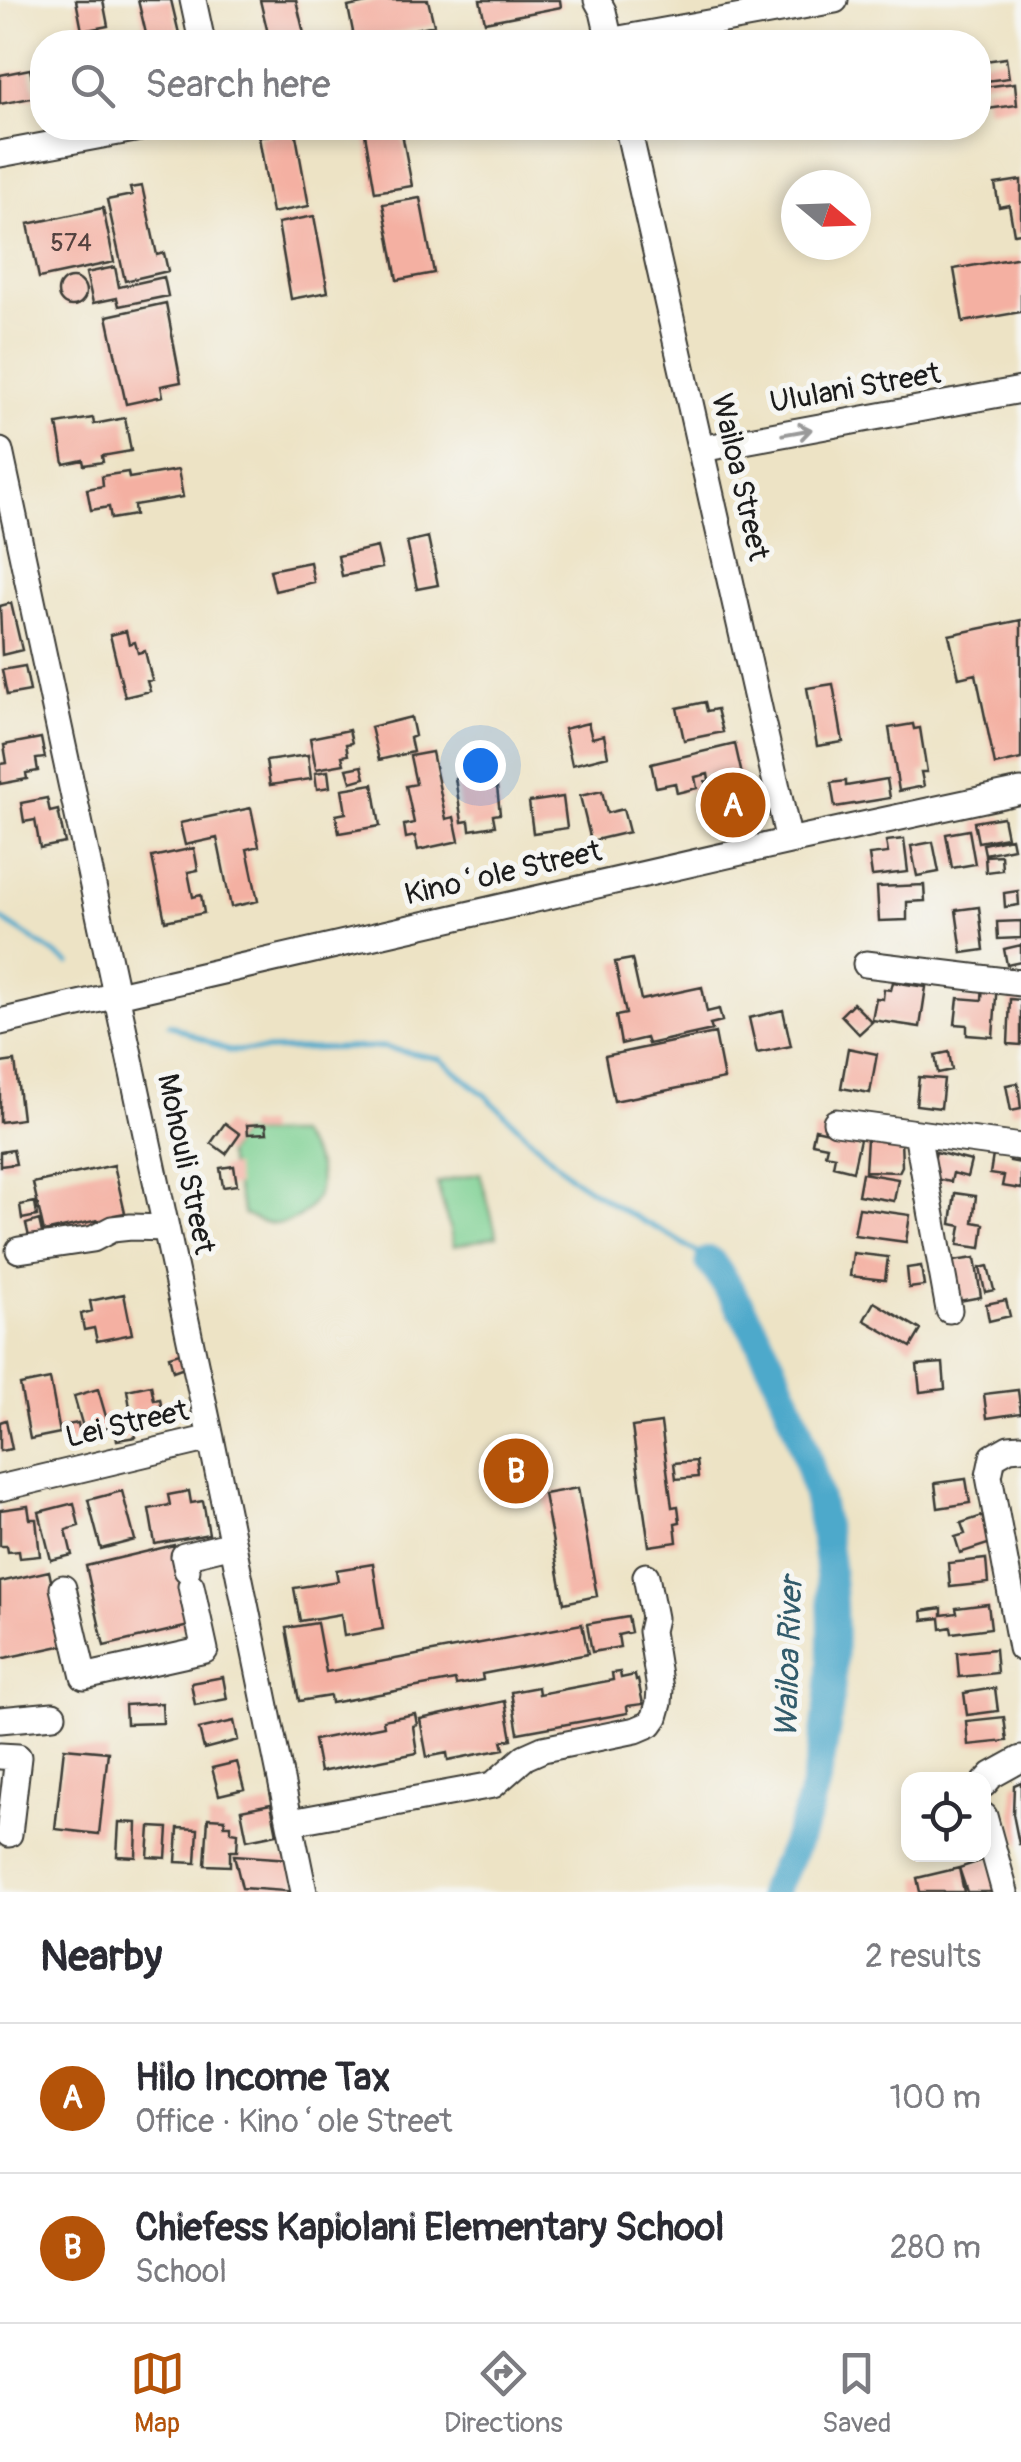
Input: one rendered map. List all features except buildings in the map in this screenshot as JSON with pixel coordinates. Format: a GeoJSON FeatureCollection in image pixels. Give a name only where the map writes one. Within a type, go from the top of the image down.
{"type":"FeatureCollection","features":[{"type":"Feature","properties":{"kind":"street"},"geometry":{"type":"LineString","coordinates":[[193,0],[199,30]]}},
{"type":"Feature","properties":{"kind":"street"},"geometry":{"type":"LineString","coordinates":[[673,30],[836,0]]}},
{"type":"Feature","properties":{"kind":"street"},"geometry":{"type":"LineString","coordinates":[[602,4],[606,30]]}},
{"type":"Feature","properties":{"kind":"street"},"geometry":{"type":"LineString","coordinates":[[0,154],[75,140]]}},
{"type":"Feature","properties":{"kind":"street","name":"Wailoa Street"},"geometry":{"type":"LineString","coordinates":[[631,140],[789,840]]}},
{"type":"Feature","properties":{"kind":"street","name":"Ululani Street"},"geometry":{"type":"LineString","coordinates":[[701,449],[1021,390]]}},
{"type":"Feature","properties":{"kind":"street","name":"Mohouli Street"},"geometry":{"type":"LineString","coordinates":[[0,451],[12,564],[117,996],[304,1892]]}},
{"type":"Feature","properties":{"kind":"street"},"geometry":{"type":"LineString","coordinates":[[1010,793],[1021,812]]}},
{"type":"Feature","properties":{"kind":"street","name":"Kinoʻole Street"},"geometry":{"type":"LineString","coordinates":[[0,1022],[789,840],[1010,793]]}},
{"type":"Feature","properties":{"kind":"street"},"geometry":{"type":"LineString","coordinates":[[866,964],[1021,983]]}},
{"type":"Feature","properties":{"kind":"street"},"geometry":{"type":"LineString","coordinates":[[836,1122],[1021,1147]]}},
{"type":"Feature","properties":{"kind":"street"},"geometry":{"type":"LineString","coordinates":[[917,1134],[949,1310]]}},
{"type":"Feature","properties":{"kind":"street"},"geometry":{"type":"LineString","coordinates":[[19,1250],[93,1239],[112,1229],[131,1226],[166,1228]]}},
{"type":"Feature","properties":{"kind":"street","name":"Lei Street"},"geometry":{"type":"LineString","coordinates":[[0,1488],[212,1438]]}},
{"type":"Feature","properties":{"kind":"street"},"geometry":{"type":"LineString","coordinates":[[1021,1447],[993,1456],[989,1476],[1018,1614],[1021,1648]]}},
{"type":"Feature","properties":{"kind":"street"},"geometry":{"type":"LineString","coordinates":[[63,1588],[84,1676],[205,1650],[184,1556],[234,1544]]}},
{"type":"Feature","properties":{"kind":"street"},"geometry":{"type":"LineString","coordinates":[[291,1822],[494,1785],[525,1757],[542,1749],[650,1724],[660,1688],[646,1576]]}},
{"type":"Feature","properties":{"kind":"street"},"geometry":{"type":"LineString","coordinates":[[0,1720],[53,1716]]}},
{"type":"Feature","properties":{"kind":"street"},"geometry":{"type":"LineString","coordinates":[[0,1756],[18,1758],[8,1834]]}},
{"type":"Feature","properties":{"kind":"street"},"geometry":{"type":"LineString","coordinates":[[991,1776],[1021,1759]]}},
{"type":"Feature","properties":{"kind":"street"},"geometry":{"type":"LineString","coordinates":[[991,1841],[1005,1892]]}},
{"type":"Feature","properties":{"kind":"green space"},"geometry":{"type":"Polygon","coordinates":[[[240,1134],[297,1134],[314,1159],[320,1178],[316,1198],[303,1214],[275,1224],[244,1215],[226,1154],[240,1134]]]}},
{"type":"Feature","properties":{"kind":"green space"},"geometry":{"type":"Polygon","coordinates":[[[480,1173],[497,1236],[454,1246],[437,1183],[480,1173]]]}},
{"type":"Feature","properties":{"kind":"waterway"},"geometry":{"type":"LineString","coordinates":[[0,918],[69,963]]}},
{"type":"Feature","properties":{"kind":"waterway"},"geometry":{"type":"LineString","coordinates":[[169,1024],[229,1051],[382,1047],[440,1059],[486,1096],[571,1177],[710,1261]]}},
{"type":"Feature","properties":{"kind":"waterway","name":"Wailoa River"},"geometry":{"type":"LineString","coordinates":[[710,1261],[743,1312],[794,1419],[825,1533],[831,1592],[833,1652],[818,1772],[801,1830],[772,1892]]}},
{"type":"Feature","properties":{"kind":"place","name":"Hilo Income Tax"},"geometry":{"type":"Point","coordinates":[733,805]}},
{"type":"Feature","properties":{"kind":"place","name":"Chiefess Kapiolani Elementary School"},"geometry":{"type":"Point","coordinates":[516,1471]}}]}
